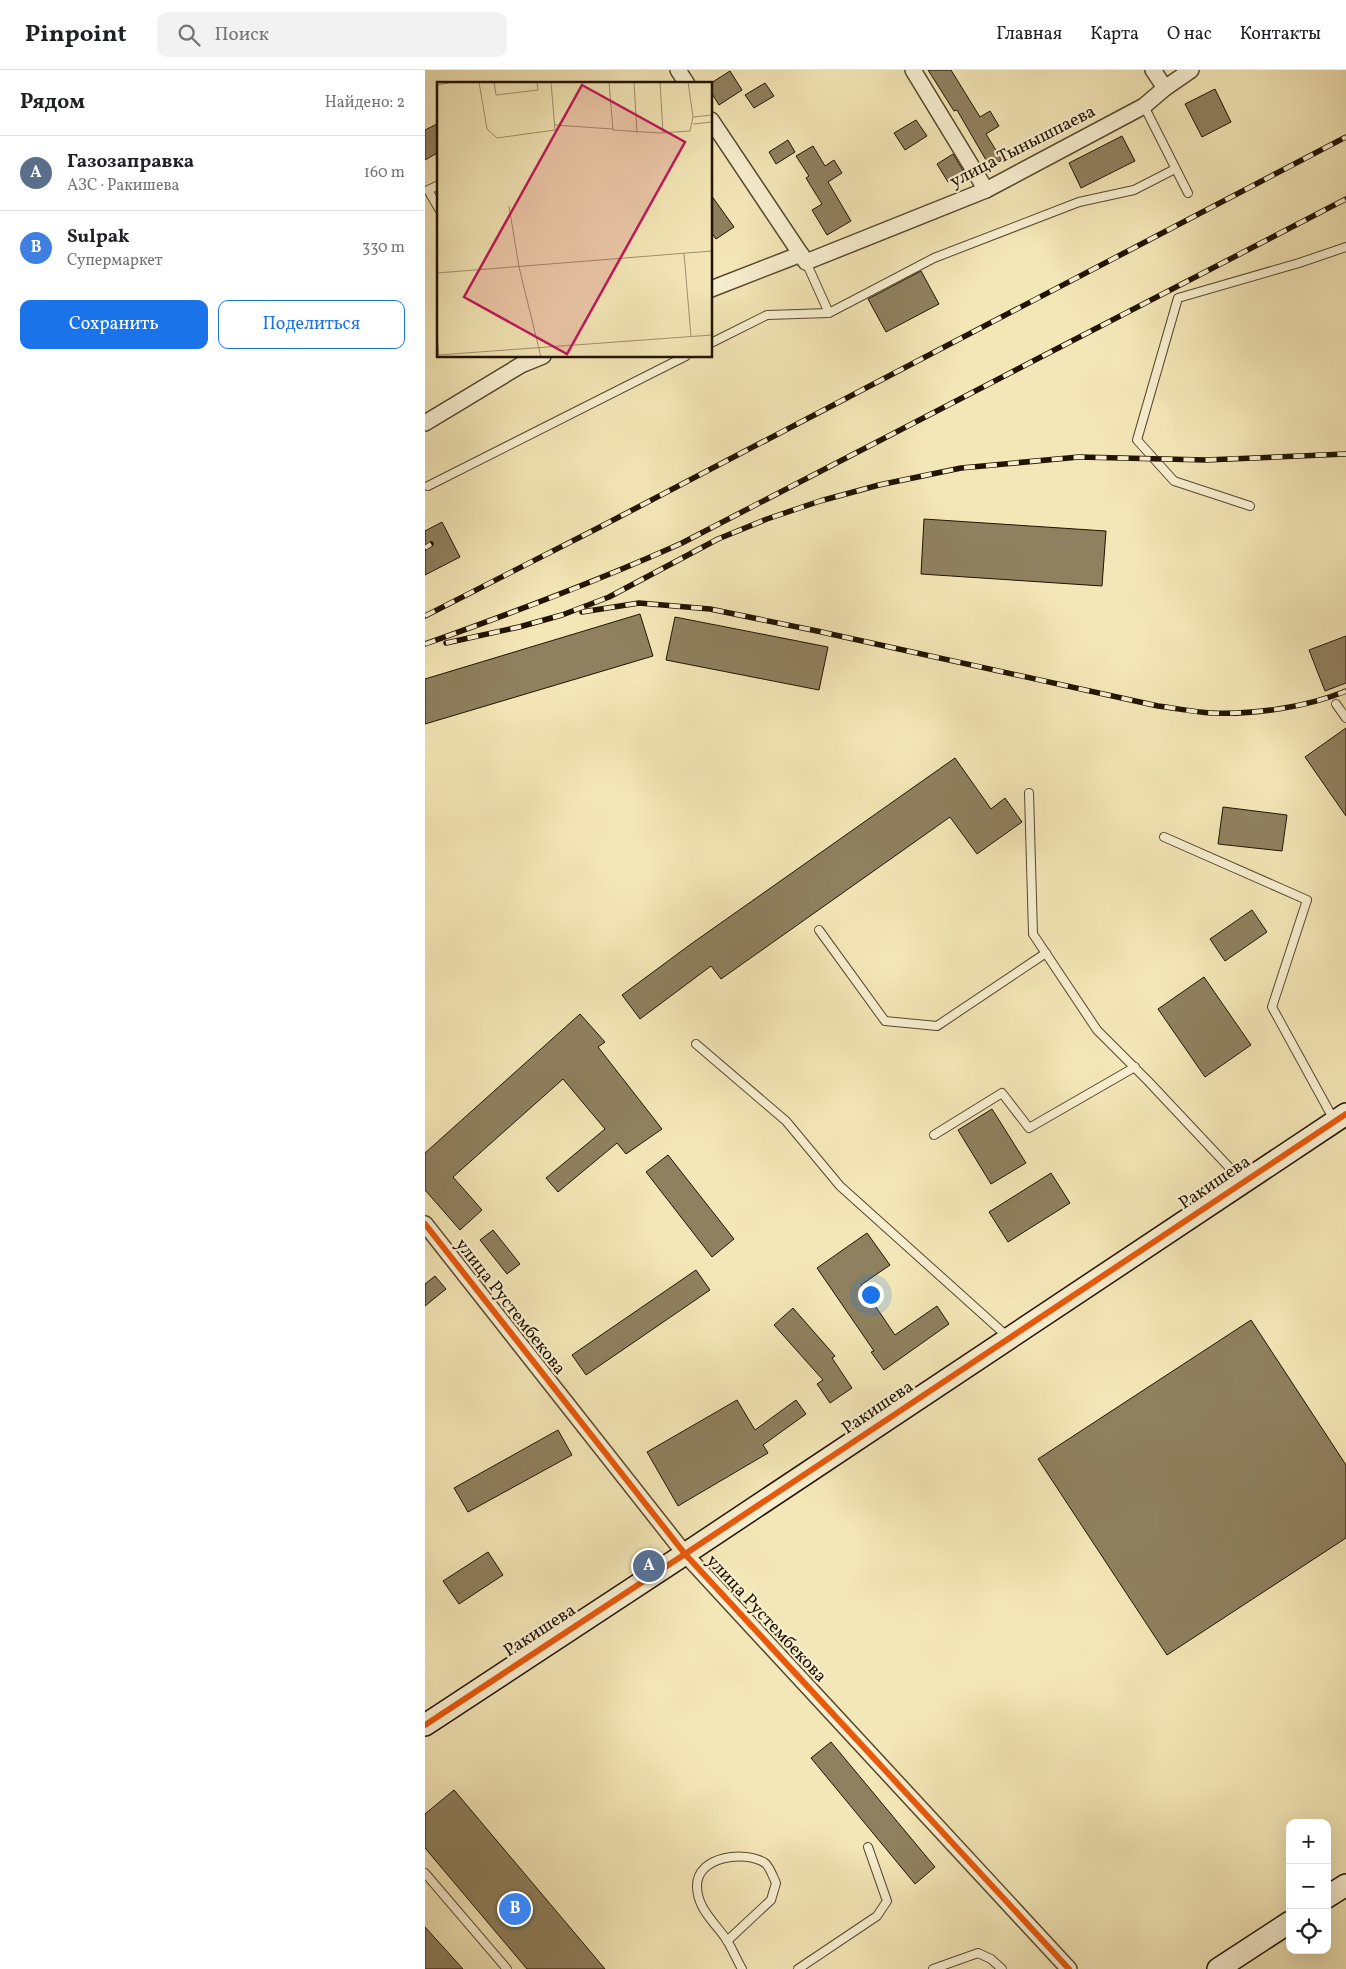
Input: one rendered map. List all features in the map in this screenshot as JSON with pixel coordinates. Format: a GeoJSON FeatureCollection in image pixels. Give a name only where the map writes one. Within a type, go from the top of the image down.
{"type":"FeatureCollection","features":[{"type":"Feature","properties":{"kind":"street"},"geometry":{"type":"LineString","coordinates":[[678,70],[686,82]]}},
{"type":"Feature","properties":{"kind":"street"},"geometry":{"type":"LineString","coordinates":[[913,70],[986,190]]}},
{"type":"Feature","properties":{"kind":"street"},"geometry":{"type":"LineString","coordinates":[[1153,70],[1165,88]]}},
{"type":"Feature","properties":{"kind":"street","name":"улица Тынышпаева"},"geometry":{"type":"LineString","coordinates":[[713,288],[803,258],[986,190],[1144,106],[1165,88],[1191,70]]}},
{"type":"Feature","properties":{"kind":"street"},"geometry":{"type":"LineString","coordinates":[[713,123],[803,258]]}},
{"type":"Feature","properties":{"kind":"street"},"geometry":{"type":"LineString","coordinates":[[425,423],[519,360]]}},
{"type":"Feature","properties":{"kind":"street","name":"Ракишева"},"geometry":{"type":"LineString","coordinates":[[425,1725],[1341,1118]]}},
{"type":"Feature","properties":{"kind":"street","name":"улица Рустембекова"},"geometry":{"type":"LineString","coordinates":[[425,1224],[685,1554],[1069,1969]]}},
{"type":"Feature","properties":{"kind":"street"},"geometry":{"type":"LineString","coordinates":[[1331,1894],[1346,1885]]}},
{"type":"Feature","properties":{"kind":"street"},"geometry":{"type":"LineString","coordinates":[[1218,1969],[1286,1925]]}},
{"type":"Feature","properties":{"kind":"lane"},"geometry":{"type":"LineString","coordinates":[[1144,106],[1188,193]]}},
{"type":"Feature","properties":{"kind":"lane"},"geometry":{"type":"LineString","coordinates":[[713,342],[767,315],[829,313],[934,258],[1079,202],[1134,190],[1175,170]]}},
{"type":"Feature","properties":{"kind":"lane"},"geometry":{"type":"LineString","coordinates":[[437,186],[429,190],[437,205]]}},
{"type":"Feature","properties":{"kind":"lane"},"geometry":{"type":"LineString","coordinates":[[1250,506],[1174,481],[1137,440],[1178,298],[1299,263],[1346,247]]}},
{"type":"Feature","properties":{"kind":"lane"},"geometry":{"type":"LineString","coordinates":[[803,258],[829,313]]}},
{"type":"Feature","properties":{"kind":"lane"},"geometry":{"type":"LineString","coordinates":[[428,486],[682,358]]}},
{"type":"Feature","properties":{"kind":"lane"},"geometry":{"type":"LineString","coordinates":[[1336,704],[1346,718]]}},
{"type":"Feature","properties":{"kind":"lane"},"geometry":{"type":"LineString","coordinates":[[1029,793],[1033,934],[1097,1030],[1135,1067],[1244,1182]]}},
{"type":"Feature","properties":{"kind":"lane"},"geometry":{"type":"LineString","coordinates":[[1165,837],[1307,900],[1271,1007],[1341,1118]]}},
{"type":"Feature","properties":{"kind":"lane"},"geometry":{"type":"LineString","coordinates":[[819,930],[885,1021],[937,1026],[1046,953]]}},
{"type":"Feature","properties":{"kind":"lane"},"geometry":{"type":"LineString","coordinates":[[696,1044],[786,1121],[840,1186],[1009,1338]]}},
{"type":"Feature","properties":{"kind":"lane"},"geometry":{"type":"LineString","coordinates":[[934,1135],[1002,1093],[1029,1128],[1135,1067]]}},
{"type":"Feature","properties":{"kind":"lane"},"geometry":{"type":"LineString","coordinates":[[798,1969],[877,1916],[887,1901],[868,1847]]}},
{"type":"Feature","properties":{"kind":"lane"},"geometry":{"type":"LineString","coordinates":[[727,1941],[771,1900],[777,1883],[767,1864],[753,1857],[723,1857],[703,1870],[697,1886],[703,1910],[727,1941],[742,1969]]}},
{"type":"Feature","properties":{"kind":"lane"},"geometry":{"type":"LineString","coordinates":[[425,1873],[507,1969]]}},
{"type":"Feature","properties":{"kind":"lane"},"geometry":{"type":"LineString","coordinates":[[933,1969],[979,1953],[991,1959],[1002,1969]]}},
{"type":"Feature","properties":{"kind":"building"},"geometry":{"type":"Polygon","coordinates":[[[928,70],[951,70],[980,117],[990,111],[999,126],[986,134],[1002,160],[990,167],[957,110],[954,111],[928,70]]]}},
{"type":"Feature","properties":{"kind":"building"},"geometry":{"type":"Polygon","coordinates":[[[730,71],[742,90],[719,105],[713,95],[713,82],[730,71]]]}},
{"type":"Feature","properties":{"kind":"building"},"geometry":{"type":"Polygon","coordinates":[[[765,83],[774,96],[754,108],[745,95],[765,83]]]}},
{"type":"Feature","properties":{"kind":"building"},"geometry":{"type":"Polygon","coordinates":[[[1215,89],[1231,122],[1202,137],[1185,104],[1215,89]]]}},
{"type":"Feature","properties":{"kind":"building"},"geometry":{"type":"Polygon","coordinates":[[[916,120],[927,136],[905,150],[894,133],[916,120]]]}},
{"type":"Feature","properties":{"kind":"building"},"geometry":{"type":"Polygon","coordinates":[[[437,124],[437,153],[425,160],[425,130],[437,124]]]}},
{"type":"Feature","properties":{"kind":"building"},"geometry":{"type":"Polygon","coordinates":[[[1122,136],[1135,161],[1081,188],[1069,163],[1122,136]]]}},
{"type":"Feature","properties":{"kind":"building"},"geometry":{"type":"Polygon","coordinates":[[[788,140],[795,152],[776,164],[769,152],[788,140]]]}},
{"type":"Feature","properties":{"kind":"building"},"geometry":{"type":"Polygon","coordinates":[[[813,146],[825,166],[834,160],[842,173],[828,182],[851,221],[827,235],[812,210],[822,204],[806,178],[809,176],[796,156],[813,146]]]}},
{"type":"Feature","properties":{"kind":"building"},"geometry":{"type":"Polygon","coordinates":[[[953,154],[964,172],[948,182],[937,164],[953,154]]]}},
{"type":"Feature","properties":{"kind":"building"},"geometry":{"type":"Polygon","coordinates":[[[713,198],[734,227],[716,239],[713,235],[713,198]]]}},
{"type":"Feature","properties":{"kind":"building"},"geometry":{"type":"Polygon","coordinates":[[[921,271],[939,304],[886,332],[868,299],[921,271]]]}},
{"type":"Feature","properties":{"kind":"building"},"geometry":{"type":"Polygon","coordinates":[[[924,519],[1106,531],[1102,586],[921,574],[924,519]]]}},
{"type":"Feature","properties":{"kind":"building"},"geometry":{"type":"Polygon","coordinates":[[[442,522],[460,557],[425,575],[425,531],[442,522]]]}},
{"type":"Feature","properties":{"kind":"building"},"geometry":{"type":"Polygon","coordinates":[[[640,614],[653,656],[425,724],[425,679],[640,614]]]}},
{"type":"Feature","properties":{"kind":"building"},"geometry":{"type":"Polygon","coordinates":[[[675,617],[828,647],[819,690],[666,660],[675,617]]]}},
{"type":"Feature","properties":{"kind":"building"},"geometry":{"type":"Polygon","coordinates":[[[1346,636],[1346,683],[1325,691],[1309,650],[1346,636]]]}},
{"type":"Feature","properties":{"kind":"building"},"geometry":{"type":"Polygon","coordinates":[[[1346,728],[1346,816],[1305,757],[1346,728]]]}},
{"type":"Feature","properties":{"kind":"building"},"geometry":{"type":"Polygon","coordinates":[[[955,758],[991,809],[1005,798],[1022,822],[977,854],[950,817],[721,979],[711,966],[640,1019],[622,995],[691,944],[955,758]]]}},
{"type":"Feature","properties":{"kind":"building"},"geometry":{"type":"Polygon","coordinates":[[[1223,807],[1287,815],[1282,851],[1218,844],[1223,807]]]}},
{"type":"Feature","properties":{"kind":"building"},"geometry":{"type":"Polygon","coordinates":[[[1252,910],[1267,932],[1225,961],[1210,939],[1252,910]]]}},
{"type":"Feature","properties":{"kind":"building"},"geometry":{"type":"Polygon","coordinates":[[[1204,977],[1251,1045],[1205,1077],[1158,1009],[1204,977]]]}},
{"type":"Feature","properties":{"kind":"building"},"geometry":{"type":"Polygon","coordinates":[[[580,1014],[605,1042],[598,1047],[662,1129],[626,1154],[617,1143],[558,1192],[546,1178],[605,1129],[563,1079],[453,1177],[482,1210],[460,1230],[425,1190],[425,1153],[580,1014]]]}},
{"type":"Feature","properties":{"kind":"building"},"geometry":{"type":"Polygon","coordinates":[[[992,1109],[1026,1163],[991,1184],[958,1130],[992,1109]]]}},
{"type":"Feature","properties":{"kind":"building"},"geometry":{"type":"Polygon","coordinates":[[[668,1155],[734,1239],[712,1257],[646,1172],[668,1155]]]}},
{"type":"Feature","properties":{"kind":"building"},"geometry":{"type":"Polygon","coordinates":[[[1051,1173],[1070,1203],[1008,1242],[989,1212],[1051,1173]]]}},
{"type":"Feature","properties":{"kind":"building"},"geometry":{"type":"Polygon","coordinates":[[[493,1230],[520,1264],[507,1274],[480,1240],[493,1230]]]}},
{"type":"Feature","properties":{"kind":"building"},"geometry":{"type":"Polygon","coordinates":[[[867,1233],[890,1265],[861,1285],[895,1335],[937,1306],[949,1324],[884,1370],[871,1352],[874,1351],[817,1268],[867,1233]]]}},
{"type":"Feature","properties":{"kind":"building"},"geometry":{"type":"Polygon","coordinates":[[[696,1270],[710,1290],[586,1375],[572,1355],[696,1270]]]}},
{"type":"Feature","properties":{"kind":"building"},"geometry":{"type":"Polygon","coordinates":[[[435,1276],[446,1289],[425,1306],[425,1284],[435,1276]]]}},
{"type":"Feature","properties":{"kind":"building"},"geometry":{"type":"Polygon","coordinates":[[[793,1308],[835,1356],[832,1358],[852,1388],[830,1403],[817,1384],[823,1380],[774,1325],[793,1308]]]}},
{"type":"Feature","properties":{"kind":"building"},"geometry":{"type":"Polygon","coordinates":[[[1251,1320],[1346,1465],[1346,1538],[1167,1655],[1038,1459],[1251,1320]]]}},
{"type":"Feature","properties":{"kind":"building"},"geometry":{"type":"Polygon","coordinates":[[[737,1400],[755,1430],[796,1400],[806,1414],[763,1445],[768,1453],[678,1506],[647,1452],[737,1400]]]}},
{"type":"Feature","properties":{"kind":"building"},"geometry":{"type":"Polygon","coordinates":[[[558,1430],[572,1455],[468,1512],[454,1488],[558,1430]]]}},
{"type":"Feature","properties":{"kind":"building"},"geometry":{"type":"Polygon","coordinates":[[[488,1552],[503,1575],[459,1604],[443,1581],[488,1552]]]}},
{"type":"Feature","properties":{"kind":"building"},"geometry":{"type":"Polygon","coordinates":[[[831,1742],[935,1867],[915,1884],[811,1758],[831,1742]]]}},
{"type":"Feature","properties":{"kind":"building"},"geometry":{"type":"Polygon","coordinates":[[[454,1790],[605,1969],[527,1969],[425,1848],[425,1814],[454,1790]]]}},
{"type":"Feature","properties":{"kind":"building"},"geometry":{"type":"Polygon","coordinates":[[[425,1927],[463,1969],[425,1969],[425,1927]]]}},
{"type":"Feature","properties":{"kind":"railway"},"geometry":{"type":"LineString","coordinates":[[425,616],[598,528],[1346,137]]}},
{"type":"Feature","properties":{"kind":"railway"},"geometry":{"type":"LineString","coordinates":[[425,644],[555,596],[682,543],[1346,199]]}},
{"type":"Feature","properties":{"kind":"railway"},"geometry":{"type":"LineString","coordinates":[[446,643],[519,627],[562,615],[609,597],[718,539],[767,519],[820,501],[879,485],[961,468],[1079,457],[1206,460],[1346,454]]}},
{"type":"Feature","properties":{"kind":"railway"},"geometry":{"type":"LineString","coordinates":[[425,548],[431,544]]}},
{"type":"Feature","properties":{"kind":"railway"},"geometry":{"type":"LineString","coordinates":[[582,612],[639,603],[710,609],[1158,706],[1204,712],[1244,713],[1280,709],[1331,697],[1346,691]]}},
{"type":"Feature","properties":{"kind":"cycle path"},"geometry":{"type":"LineString","coordinates":[[425,1725],[1346,1114]]}},
{"type":"Feature","properties":{"kind":"cycle path"},"geometry":{"type":"LineString","coordinates":[[425,1224],[685,1554],[1069,1969]]}},
{"type":"Feature","properties":{"kind":"place","name":"Газозаправка"},"geometry":{"type":"Point","coordinates":[649,1566]}},
{"type":"Feature","properties":{"kind":"place","name":"Sulpak"},"geometry":{"type":"Point","coordinates":[515,1909]}}]}
